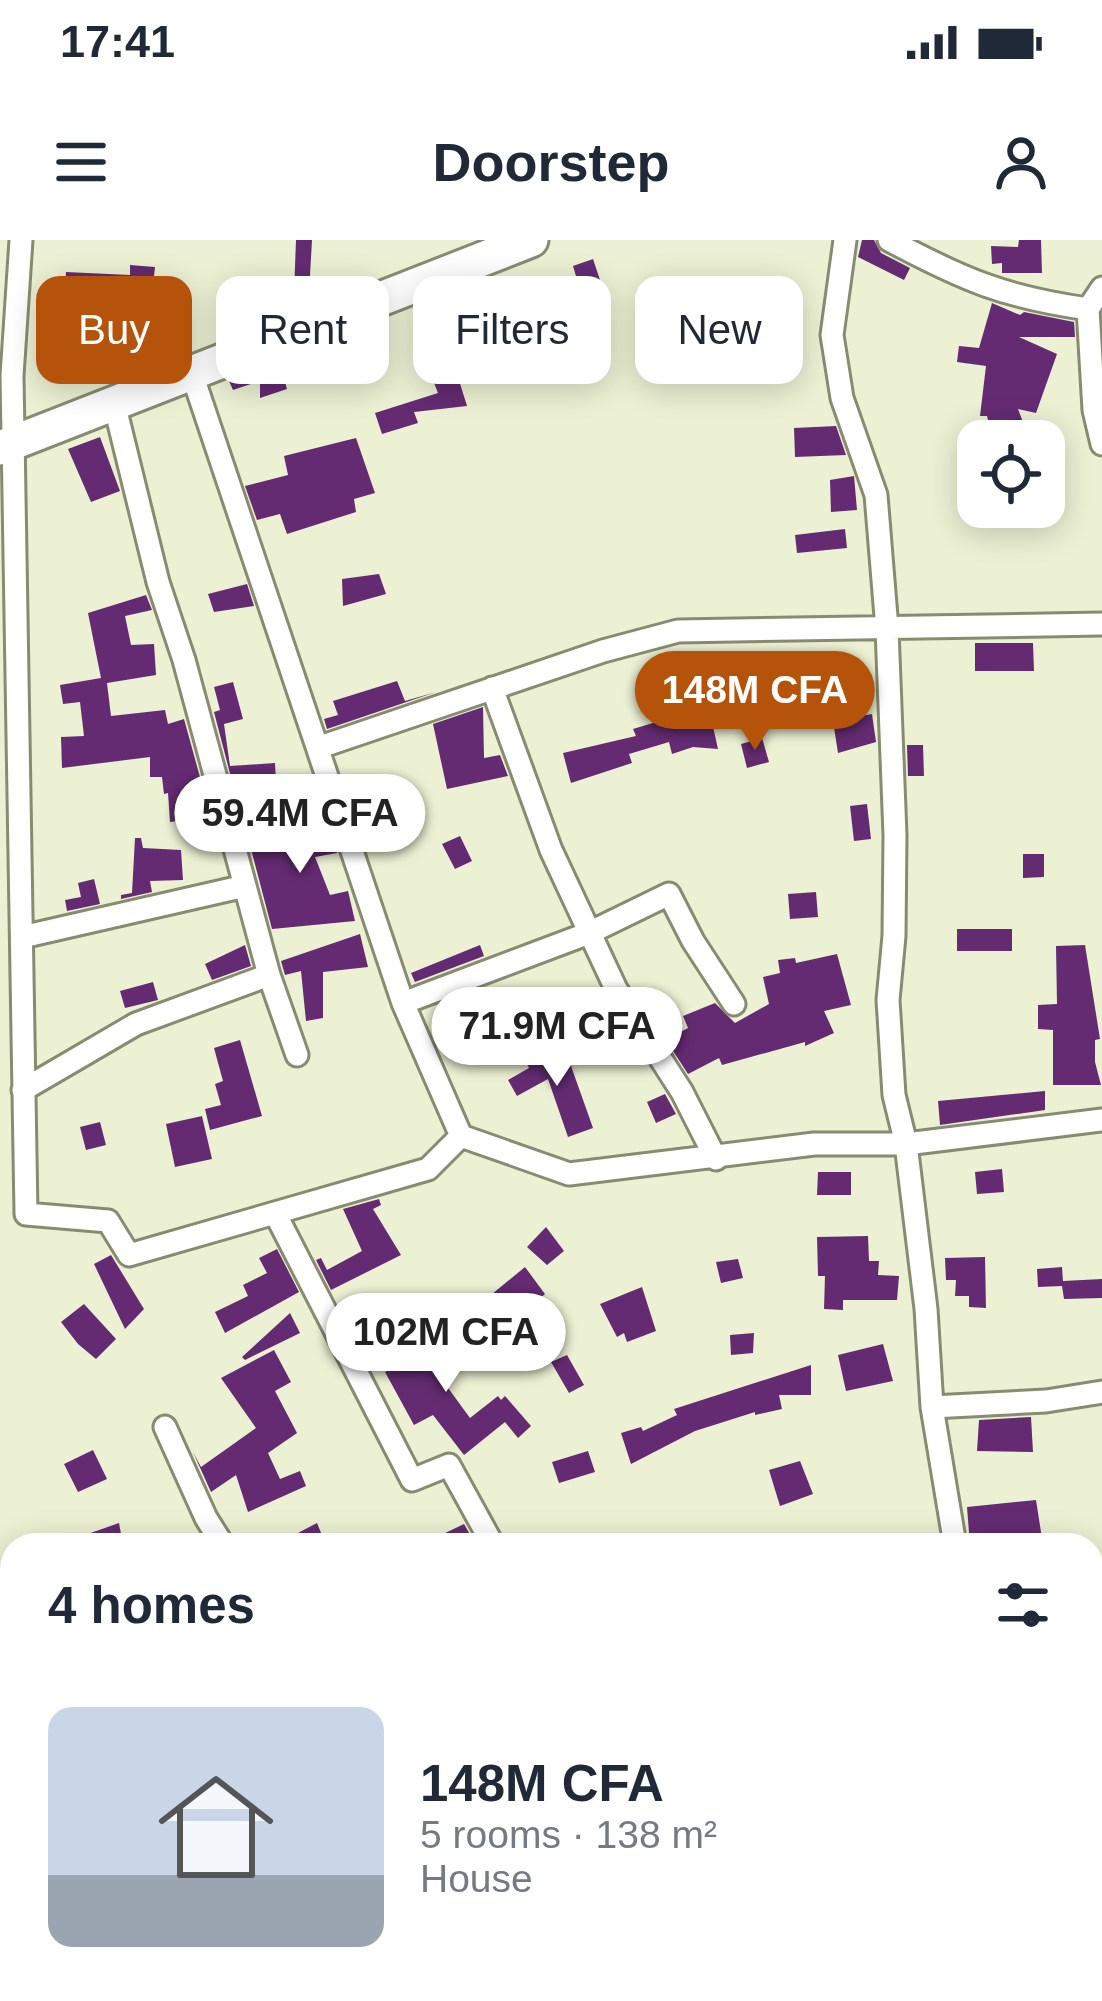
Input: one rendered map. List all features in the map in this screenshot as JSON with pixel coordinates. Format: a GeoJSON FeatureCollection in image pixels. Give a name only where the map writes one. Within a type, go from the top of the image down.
{"type":"FeatureCollection","features":[{"type":"Feature","properties":{"kind":"main road"},"geometry":{"type":"LineString","coordinates":[[192,374],[531,240]]}},
{"type":"Feature","properties":{"kind":"main road"},"geometry":{"type":"LineString","coordinates":[[8,446],[165,384]]}},
{"type":"Feature","properties":{"kind":"street"},"geometry":{"type":"LineString","coordinates":[[21,240],[8,446],[26,1214],[108,1221],[129,1256],[428,1168],[461,1136]]}},
{"type":"Feature","properties":{"kind":"street"},"geometry":{"type":"LineString","coordinates":[[845,240],[832,335],[842,398],[876,495],[887,629],[895,835],[888,1000],[895,1094],[906,1144],[926,1309],[932,1407],[953,1533]]}},
{"type":"Feature","properties":{"kind":"street"},"geometry":{"type":"LineString","coordinates":[[889,240],[961,279],[1025,300],[1088,309]]}},
{"type":"Feature","properties":{"kind":"street"},"geometry":{"type":"LineString","coordinates":[[1102,288],[1088,309],[1094,410],[1102,444]]}},
{"type":"Feature","properties":{"kind":"street"},"geometry":{"type":"LineString","coordinates":[[192,374],[403,1004],[461,1136],[569,1174],[814,1144],[906,1144],[1102,1120]]}},
{"type":"Feature","properties":{"kind":"street"},"geometry":{"type":"LineString","coordinates":[[114,403],[152,560],[184,660],[269,975],[297,1054]]}},
{"type":"Feature","properties":{"kind":"street"},"geometry":{"type":"LineString","coordinates":[[320,747],[603,651],[679,631],[1102,624]]}},
{"type":"Feature","properties":{"kind":"street"},"geometry":{"type":"LineString","coordinates":[[492,688],[551,850],[616,989],[682,1092],[716,1159]]}},
{"type":"Feature","properties":{"kind":"street"},"geometry":{"type":"LineString","coordinates":[[22,938],[245,886]]}},
{"type":"Feature","properties":{"kind":"street"},"geometry":{"type":"LineString","coordinates":[[403,1004],[590,933],[669,894],[734,1004]]}},
{"type":"Feature","properties":{"kind":"street"},"geometry":{"type":"LineString","coordinates":[[23,1090],[136,1024],[269,975]]}},
{"type":"Feature","properties":{"kind":"street"},"geometry":{"type":"LineString","coordinates":[[274,1213],[412,1480],[449,1466],[486,1533]]}},
{"type":"Feature","properties":{"kind":"street"},"geometry":{"type":"LineString","coordinates":[[932,1407],[1046,1401],[1102,1392]]}},
{"type":"Feature","properties":{"kind":"street"},"geometry":{"type":"LineString","coordinates":[[164,1427],[216,1533]]}},
{"type":"Feature","properties":{"kind":"building"},"geometry":{"type":"Polygon","coordinates":[[[296,240],[312,240],[310,276],[295,276],[296,240]]]}},
{"type":"Feature","properties":{"kind":"building"},"geometry":{"type":"Polygon","coordinates":[[[862,240],[874,240],[881,253],[910,268],[904,280],[858,257],[862,240]]]}},
{"type":"Feature","properties":{"kind":"building"},"geometry":{"type":"Polygon","coordinates":[[[1019,240],[1041,240],[1042,273],[1002,273],[1002,263],[992,264],[991,246],[1018,247],[1019,240]]]}},
{"type":"Feature","properties":{"kind":"building"},"geometry":{"type":"Polygon","coordinates":[[[593,259],[599,276],[576,276],[573,266],[593,259]]]}},
{"type":"Feature","properties":{"kind":"building"},"geometry":{"type":"Polygon","coordinates":[[[130,265],[155,267],[154,276],[66,276],[66,272],[130,275],[130,265]]]}},
{"type":"Feature","properties":{"kind":"building"},"geometry":{"type":"Polygon","coordinates":[[[992,303],[1020,315],[1074,322],[1075,337],[1019,337],[1057,354],[1036,413],[1018,409],[1022,420],[980,416],[986,366],[957,362],[959,346],[979,348],[992,303]]]}},
{"type":"Feature","properties":{"kind":"building"},"geometry":{"type":"Polygon","coordinates":[[[260,384],[286,384],[287,389],[260,398],[260,384]]]}},
{"type":"Feature","properties":{"kind":"building"},"geometry":{"type":"Polygon","coordinates":[[[434,384],[460,384],[467,406],[414,412],[418,423],[382,434],[375,413],[438,393],[434,384]]]}},
{"type":"Feature","properties":{"kind":"building"},"geometry":{"type":"Polygon","coordinates":[[[836,426],[846,455],[795,457],[794,428],[836,426]]]}},
{"type":"Feature","properties":{"kind":"building"},"geometry":{"type":"Polygon","coordinates":[[[100,437],[120,491],[91,502],[68,449],[100,437]]]}},
{"type":"Feature","properties":{"kind":"building"},"geometry":{"type":"Polygon","coordinates":[[[356,438],[375,493],[354,499],[356,512],[287,534],[280,514],[257,520],[245,486],[288,475],[284,456],[356,438]]]}},
{"type":"Feature","properties":{"kind":"building"},"geometry":{"type":"Polygon","coordinates":[[[854,476],[857,510],[831,512],[830,480],[854,476]]]}},
{"type":"Feature","properties":{"kind":"building"},"geometry":{"type":"Polygon","coordinates":[[[845,529],[847,548],[797,553],[795,535],[845,529]]]}},
{"type":"Feature","properties":{"kind":"building"},"geometry":{"type":"Polygon","coordinates":[[[379,574],[386,594],[343,606],[342,579],[379,574]]]}},
{"type":"Feature","properties":{"kind":"building"},"geometry":{"type":"Polygon","coordinates":[[[247,584],[254,606],[214,612],[208,594],[247,584]]]}},
{"type":"Feature","properties":{"kind":"building"},"geometry":{"type":"Polygon","coordinates":[[[146,595],[152,610],[125,616],[131,645],[154,644],[156,675],[107,683],[111,716],[165,710],[168,724],[184,719],[211,817],[170,822],[168,793],[164,794],[162,777],[150,777],[150,757],[62,768],[61,737],[84,736],[80,702],[63,704],[60,685],[101,678],[88,613],[146,595]]]}},
{"type":"Feature","properties":{"kind":"building"},"geometry":{"type":"Polygon","coordinates":[[[975,643],[1033,643],[1034,671],[975,671],[975,643]]]}},
{"type":"Feature","properties":{"kind":"building"},"geometry":{"type":"Polygon","coordinates":[[[397,681],[405,701],[436,692],[327,729],[324,719],[338,715],[333,701],[397,681]]]}},
{"type":"Feature","properties":{"kind":"building"},"geometry":{"type":"Polygon","coordinates":[[[233,682],[243,719],[224,724],[230,766],[275,763],[276,783],[233,785],[214,712],[220,710],[214,687],[233,682]]]}},
{"type":"Feature","properties":{"kind":"building"},"geometry":{"type":"Polygon","coordinates":[[[483,707],[484,758],[500,755],[508,776],[447,789],[433,724],[483,707]]]}},
{"type":"Feature","properties":{"kind":"building"},"geometry":{"type":"Polygon","coordinates":[[[696,710],[701,726],[712,722],[718,749],[693,747],[672,754],[669,742],[629,754],[632,763],[571,783],[563,753],[636,736],[633,729],[696,710]]]}},
{"type":"Feature","properties":{"kind":"building"},"geometry":{"type":"Polygon","coordinates":[[[872,714],[876,742],[838,753],[833,721],[872,714]]]}},
{"type":"Feature","properties":{"kind":"building"},"geometry":{"type":"Polygon","coordinates":[[[762,738],[769,762],[747,768],[741,744],[762,738]]]}},
{"type":"Feature","properties":{"kind":"building"},"geometry":{"type":"Polygon","coordinates":[[[907,745],[923,745],[924,776],[908,776],[907,745]]]}},
{"type":"Feature","properties":{"kind":"building"},"geometry":{"type":"Polygon","coordinates":[[[399,778],[404,806],[367,817],[360,790],[399,778]]]}},
{"type":"Feature","properties":{"kind":"building"},"geometry":{"type":"Polygon","coordinates":[[[867,804],[871,839],[854,841],[850,806],[867,804]]]}},
{"type":"Feature","properties":{"kind":"building"},"geometry":{"type":"Polygon","coordinates":[[[321,806],[337,853],[315,857],[330,895],[348,891],[355,921],[272,929],[251,849],[293,836],[287,819],[321,806]]]}},
{"type":"Feature","properties":{"kind":"building"},"geometry":{"type":"Polygon","coordinates":[[[460,836],[472,861],[455,869],[442,844],[460,836]]]}},
{"type":"Feature","properties":{"kind":"building"},"geometry":{"type":"Polygon","coordinates":[[[135,838],[141,838],[143,848],[181,850],[183,880],[150,881],[152,892],[121,899],[132,893],[135,838]]]}},
{"type":"Feature","properties":{"kind":"building"},"geometry":{"type":"Polygon","coordinates":[[[1023,854],[1044,854],[1044,877],[1023,878],[1023,854]]]}},
{"type":"Feature","properties":{"kind":"building"},"geometry":{"type":"Polygon","coordinates":[[[94,879],[100,904],[67,911],[65,900],[81,897],[78,883],[94,879]]]}},
{"type":"Feature","properties":{"kind":"building"},"geometry":{"type":"Polygon","coordinates":[[[816,892],[818,917],[790,919],[788,894],[816,892]]]}},
{"type":"Feature","properties":{"kind":"building"},"geometry":{"type":"Polygon","coordinates":[[[957,929],[1012,929],[1012,951],[957,951],[957,929]]]}},
{"type":"Feature","properties":{"kind":"building"},"geometry":{"type":"Polygon","coordinates":[[[360,934],[368,967],[323,972],[323,1018],[306,1021],[301,971],[285,975],[281,961],[360,934]]]}},
{"type":"Feature","properties":{"kind":"building"},"geometry":{"type":"Polygon","coordinates":[[[245,945],[251,966],[212,980],[205,964],[245,945]]]}},
{"type":"Feature","properties":{"kind":"building"},"geometry":{"type":"Polygon","coordinates":[[[480,945],[484,956],[415,982],[411,973],[480,945]]]}},
{"type":"Feature","properties":{"kind":"building"},"geometry":{"type":"Polygon","coordinates":[[[1085,945],[1100,1039],[1095,1040],[1095,1062],[1101,1085],[1053,1085],[1053,1030],[1038,1029],[1038,1005],[1057,1004],[1056,946],[1085,945]]]}},
{"type":"Feature","properties":{"kind":"building"},"geometry":{"type":"Polygon","coordinates":[[[837,954],[851,1005],[824,1011],[834,1033],[805,1046],[805,1042],[722,1065],[719,1058],[688,1074],[666,1040],[688,1028],[683,1016],[715,1003],[735,1023],[769,1004],[763,977],[780,973],[778,960],[795,958],[796,963],[837,954]]]}},
{"type":"Feature","properties":{"kind":"building"},"geometry":{"type":"Polygon","coordinates":[[[153,982],[158,1000],[125,1008],[120,991],[153,982]]]}},
{"type":"Feature","properties":{"kind":"building"},"geometry":{"type":"Polygon","coordinates":[[[609,1006],[617,1019],[581,1042],[573,1023],[609,1006]]]}},
{"type":"Feature","properties":{"kind":"building"},"geometry":{"type":"Polygon","coordinates":[[[240,1040],[262,1116],[210,1130],[205,1109],[221,1105],[215,1084],[223,1081],[214,1048],[240,1040]]]}},
{"type":"Feature","properties":{"kind":"building"},"geometry":{"type":"Polygon","coordinates":[[[565,1049],[593,1128],[568,1137],[548,1079],[517,1096],[508,1080],[529,1068],[527,1064],[565,1049]]]}},
{"type":"Feature","properties":{"kind":"building"},"geometry":{"type":"Polygon","coordinates":[[[1045,1091],[1045,1110],[940,1125],[938,1101],[1045,1091]]]}},
{"type":"Feature","properties":{"kind":"building"},"geometry":{"type":"Polygon","coordinates":[[[665,1094],[676,1114],[656,1123],[647,1102],[665,1094]]]}},
{"type":"Feature","properties":{"kind":"building"},"geometry":{"type":"Polygon","coordinates":[[[202,1116],[212,1159],[175,1167],[166,1124],[202,1116]]]}},
{"type":"Feature","properties":{"kind":"building"},"geometry":{"type":"Polygon","coordinates":[[[100,1122],[106,1145],[86,1150],[80,1127],[100,1122]]]}},
{"type":"Feature","properties":{"kind":"building"},"geometry":{"type":"Polygon","coordinates":[[[1002,1169],[1004,1192],[977,1194],[975,1172],[1002,1169]]]}},
{"type":"Feature","properties":{"kind":"building"},"geometry":{"type":"Polygon","coordinates":[[[818,1172],[851,1172],[851,1195],[817,1195],[818,1172]]]}},
{"type":"Feature","properties":{"kind":"building"},"geometry":{"type":"Polygon","coordinates":[[[379,1199],[381,1205],[373,1209],[401,1255],[331,1290],[316,1260],[321,1258],[327,1270],[362,1251],[343,1209],[379,1199]]]}},
{"type":"Feature","properties":{"kind":"building"},"geometry":{"type":"Polygon","coordinates":[[[546,1227],[564,1251],[547,1265],[527,1247],[546,1227]]]}},
{"type":"Feature","properties":{"kind":"building"},"geometry":{"type":"Polygon","coordinates":[[[868,1236],[869,1261],[879,1261],[878,1275],[899,1276],[897,1300],[843,1300],[843,1310],[824,1309],[825,1276],[818,1276],[817,1237],[868,1236]]]}},
{"type":"Feature","properties":{"kind":"building"},"geometry":{"type":"Polygon","coordinates":[[[277,1249],[299,1292],[225,1333],[215,1312],[248,1296],[243,1285],[267,1273],[259,1258],[277,1249]]]}},
{"type":"Feature","properties":{"kind":"building"},"geometry":{"type":"Polygon","coordinates":[[[111,1255],[144,1309],[125,1329],[94,1264],[111,1255]]]}},
{"type":"Feature","properties":{"kind":"building"},"geometry":{"type":"Polygon","coordinates":[[[985,1257],[986,1308],[969,1307],[969,1296],[955,1296],[956,1280],[946,1280],[945,1258],[985,1257]]]}},
{"type":"Feature","properties":{"kind":"building"},"geometry":{"type":"Polygon","coordinates":[[[738,1259],[743,1278],[721,1283],[716,1262],[738,1259]]]}},
{"type":"Feature","properties":{"kind":"building"},"geometry":{"type":"Polygon","coordinates":[[[525,1267],[545,1294],[516,1320],[492,1294],[525,1267]]]}},
{"type":"Feature","properties":{"kind":"building"},"geometry":{"type":"Polygon","coordinates":[[[1062,1267],[1063,1281],[1102,1279],[1102,1298],[1064,1299],[1062,1286],[1038,1287],[1037,1269],[1062,1267]]]}},
{"type":"Feature","properties":{"kind":"building"},"geometry":{"type":"Polygon","coordinates":[[[642,1287],[656,1331],[627,1342],[624,1333],[617,1337],[600,1304],[642,1287]]]}},
{"type":"Feature","properties":{"kind":"building"},"geometry":{"type":"Polygon","coordinates":[[[84,1304],[116,1339],[96,1359],[61,1322],[84,1304]]]}},
{"type":"Feature","properties":{"kind":"building"},"geometry":{"type":"Polygon","coordinates":[[[290,1313],[300,1333],[245,1360],[242,1357],[290,1313]]]}},
{"type":"Feature","properties":{"kind":"building"},"geometry":{"type":"Polygon","coordinates":[[[434,1325],[450,1343],[432,1358],[470,1418],[498,1396],[501,1400],[505,1396],[531,1426],[518,1438],[505,1422],[464,1455],[433,1415],[414,1425],[385,1372],[413,1357],[401,1340],[418,1327],[423,1334],[434,1325]]]}},
{"type":"Feature","properties":{"kind":"building"},"geometry":{"type":"Polygon","coordinates":[[[754,1333],[753,1353],[731,1355],[730,1335],[754,1333]]]}},
{"type":"Feature","properties":{"kind":"building"},"geometry":{"type":"Polygon","coordinates":[[[883,1344],[893,1381],[846,1391],[838,1355],[883,1344]]]}},
{"type":"Feature","properties":{"kind":"building"},"geometry":{"type":"Polygon","coordinates":[[[274,1350],[291,1382],[275,1391],[297,1433],[268,1453],[280,1479],[300,1471],[306,1486],[248,1512],[236,1475],[211,1492],[193,1452],[201,1467],[256,1428],[221,1378],[274,1350]]]}},
{"type":"Feature","properties":{"kind":"building"},"geometry":{"type":"Polygon","coordinates":[[[567,1355],[584,1385],[569,1393],[551,1362],[567,1355]]]}},
{"type":"Feature","properties":{"kind":"building"},"geometry":{"type":"Polygon","coordinates":[[[811,1365],[811,1395],[779,1395],[782,1409],[755,1412],[695,1431],[631,1464],[621,1433],[641,1427],[643,1431],[677,1415],[674,1409],[811,1365]]]}},
{"type":"Feature","properties":{"kind":"building"},"geometry":{"type":"Polygon","coordinates":[[[1031,1417],[1033,1452],[977,1451],[979,1420],[1031,1417]]]}},
{"type":"Feature","properties":{"kind":"building"},"geometry":{"type":"Polygon","coordinates":[[[93,1450],[107,1479],[78,1492],[64,1464],[93,1450]]]}},
{"type":"Feature","properties":{"kind":"building"},"geometry":{"type":"Polygon","coordinates":[[[588,1451],[595,1472],[559,1483],[552,1462],[588,1451]]]}},
{"type":"Feature","properties":{"kind":"building"},"geometry":{"type":"Polygon","coordinates":[[[800,1461],[813,1494],[780,1506],[769,1470],[800,1461]]]}},
{"type":"Feature","properties":{"kind":"building"},"geometry":{"type":"Polygon","coordinates":[[[1036,1500],[1041,1533],[969,1533],[967,1507],[1036,1500]]]}},
{"type":"Feature","properties":{"kind":"building"},"geometry":{"type":"Polygon","coordinates":[[[119,1523],[121,1533],[91,1533],[119,1523]]]}},
{"type":"Feature","properties":{"kind":"building"},"geometry":{"type":"Polygon","coordinates":[[[317,1523],[321,1533],[298,1533],[317,1523]]]}},
{"type":"Feature","properties":{"kind":"building"},"geometry":{"type":"Polygon","coordinates":[[[464,1524],[469,1533],[445,1533],[464,1524]]]}}]}
